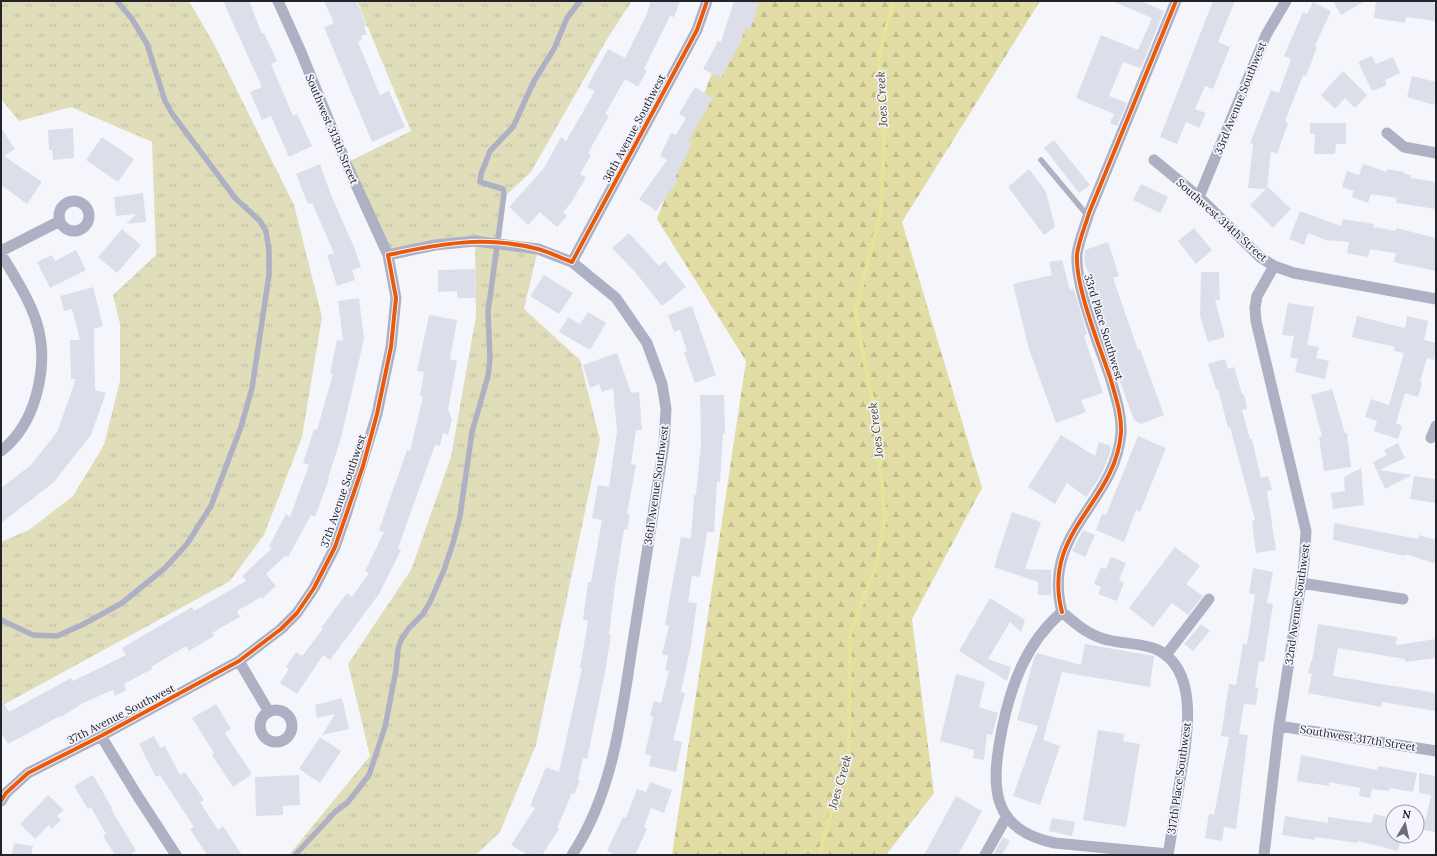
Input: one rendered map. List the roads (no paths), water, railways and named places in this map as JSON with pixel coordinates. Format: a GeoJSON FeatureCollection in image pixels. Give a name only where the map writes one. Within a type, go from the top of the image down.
{"type":"FeatureCollection","features":[{"type":"Feature","properties":{"kind":"street","name":"Southwest 313th Street"},"geometry":{"type":"LineString","coordinates":[[278,1],[301,52],[346,164],[388,255]]}},
{"type":"Feature","properties":{"kind":"street","name":"36th Avenue Southwest"},"geometry":{"type":"LineString","coordinates":[[572,855],[583,838],[603,790],[618,741],[664,444],[666,409],[662,384],[646,343],[616,298],[572,262],[697,30],[707,1]]}},
{"type":"Feature","properties":{"kind":"street","name":"33rd Place Southwest"},"geometry":{"type":"LineString","coordinates":[[1062,612],[1057,582],[1062,558],[1074,530],[1112,468],[1118,449],[1121,431],[1115,395],[1082,290],[1078,272],[1078,248],[1088,216],[1176,1]]}},
{"type":"Feature","properties":{"kind":"street","name":"33rd Avenue Southwest"},"geometry":{"type":"LineString","coordinates":[[1199,197],[1266,35],[1286,1]]}},
{"type":"Feature","properties":{"kind":"street"},"geometry":{"type":"LineString","coordinates":[[1387,133],[1404,147],[1436,153]]}},
{"type":"Feature","properties":{"kind":"street","name":"Southwest 314th Street"},"geometry":{"type":"LineString","coordinates":[[1154,160],[1199,197],[1260,257],[1274,266],[1294,273],[1436,299]]}},
{"type":"Feature","properties":{"kind":"street"},"geometry":{"type":"LineString","coordinates":[[1,451],[13,440],[24,426],[33,407],[42,370],[43,351],[38,327],[24,294],[1,253],[60,221]]}},
{"type":"Feature","properties":{"kind":"street"},"geometry":{"type":"LineString","coordinates":[[388,255],[435,245],[475,241],[538,249],[572,262]]}},
{"type":"Feature","properties":{"kind":"street","name":"37th Avenue Southwest"},"geometry":{"type":"LineString","coordinates":[[1,801],[6,793],[28,773],[101,736],[239,661],[281,629],[297,613],[314,588],[340,533],[363,466],[377,414],[391,346],[396,298],[388,255]]}},
{"type":"Feature","properties":{"kind":"street","name":"32nd Avenue Southwest"},"geometry":{"type":"LineString","coordinates":[[1264,855],[1279,726],[1306,546],[1303,514],[1285,444],[1254,308],[1257,296],[1274,266]]}},
{"type":"Feature","properties":{"kind":"street"},"geometry":{"type":"LineString","coordinates":[[1431,438],[1436,426]]}},
{"type":"Feature","properties":{"kind":"street"},"geometry":{"type":"LineString","coordinates":[[1301,583],[1403,599]]}},
{"type":"Feature","properties":{"kind":"street"},"geometry":{"type":"LineString","coordinates":[[1166,655],[1209,599]]}},
{"type":"Feature","properties":{"kind":"street"},"geometry":{"type":"LineString","coordinates":[[1062,612],[1044,629],[1033,646],[1022,665],[1011,693],[997,752],[995,780],[997,796],[1007,816],[1024,832],[1044,841],[1168,854]]}},
{"type":"Feature","properties":{"kind":"street","name":"317th Place Southwest"},"geometry":{"type":"LineString","coordinates":[[1062,612],[1078,626],[1098,638],[1147,646],[1166,655],[1175,664],[1182,677],[1186,691],[1188,710],[1186,736],[1168,854]]}},
{"type":"Feature","properties":{"kind":"street"},"geometry":{"type":"LineString","coordinates":[[239,661],[268,712]]}},
{"type":"Feature","properties":{"kind":"street","name":"Southwest 317th Street"},"geometry":{"type":"LineString","coordinates":[[1279,726],[1436,751]]}},
{"type":"Feature","properties":{"kind":"street"},"geometry":{"type":"LineString","coordinates":[[101,736],[176,855]]}},
{"type":"Feature","properties":{"kind":"street"},"geometry":{"type":"LineString","coordinates":[[985,855],[1007,816]]}},
{"type":"Feature","properties":{"kind":"lane"},"geometry":{"type":"LineString","coordinates":[[1,620],[33,635],[57,636],[82,626],[122,603],[165,568],[187,544],[211,506],[241,427],[252,388],[269,275],[269,251],[266,232],[260,222],[239,202],[173,115],[165,101],[147,44],[132,19],[117,1]]}},
{"type":"Feature","properties":{"kind":"lane"},"geometry":{"type":"LineString","coordinates":[[294,855],[335,812],[348,802],[369,774],[385,728],[396,670],[398,649],[408,628],[423,614],[430,602],[444,570],[458,524],[472,432],[488,376],[490,359],[488,312],[504,194],[502,189],[480,182],[484,165],[490,151],[513,127],[534,81],[554,49],[567,18],[580,1]]}},
{"type":"Feature","properties":{"kind":"lane"},"geometry":{"type":"LineString","coordinates":[[1041,160],[1088,216]]}},
{"type":"Feature","properties":{"kind":"waterway","name":"Joes Creek"},"geometry":{"type":"LineString","coordinates":[[821,855],[822,843],[849,755],[850,634],[877,563],[885,517],[875,414],[855,312],[881,212],[884,143],[879,57],[893,1]]}}]}
